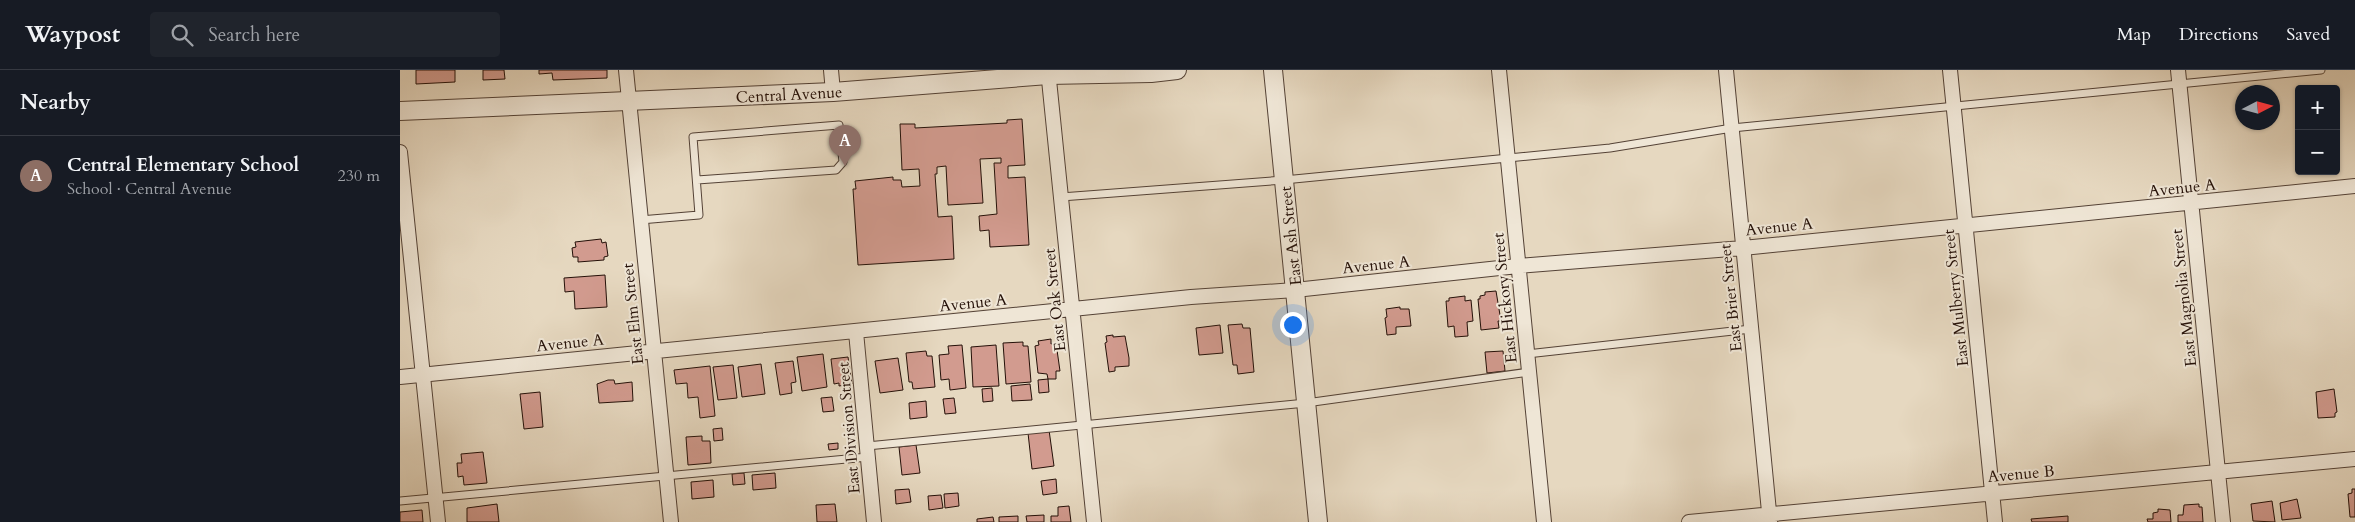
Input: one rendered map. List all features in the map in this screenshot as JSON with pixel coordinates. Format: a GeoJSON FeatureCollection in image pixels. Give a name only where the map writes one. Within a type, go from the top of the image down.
{"type":"FeatureCollection","features":[{"type":"Feature","properties":{"kind":"street","name":"East Elm Street"},"geometry":{"type":"LineString","coordinates":[[626,70],[671,522]]}},
{"type":"Feature","properties":{"kind":"street"},"geometry":{"type":"LineString","coordinates":[[831,70],[833,92]]}},
{"type":"Feature","properties":{"kind":"street","name":"Central Avenue"},"geometry":{"type":"LineString","coordinates":[[400,111],[833,92],[1048,73],[1151,73],[1177,70]]}},
{"type":"Feature","properties":{"kind":"street","name":"East Ash Street"},"geometry":{"type":"LineString","coordinates":[[1273,70],[1318,522]]}},
{"type":"Feature","properties":{"kind":"street","name":"East Hickory Street"},"geometry":{"type":"LineString","coordinates":[[1499,70],[1544,522]]}},
{"type":"Feature","properties":{"kind":"street","name":"East Brier Street"},"geometry":{"type":"LineString","coordinates":[[1726,70],[1769,518]]}},
{"type":"Feature","properties":{"kind":"street","name":"East Mulberry Street"},"geometry":{"type":"LineString","coordinates":[[1950,70],[1995,522]]}},
{"type":"Feature","properties":{"kind":"street","name":"East Oak Street"},"geometry":{"type":"LineString","coordinates":[[1048,73],[1094,522]]}},
{"type":"Feature","properties":{"kind":"street","name":"East Magnolia Street"},"geometry":{"type":"LineString","coordinates":[[2179,77],[2222,522]]}},
{"type":"Feature","properties":{"kind":"street"},"geometry":{"type":"LineString","coordinates":[[400,152],[438,522]]}},
{"type":"Feature","properties":{"kind":"street","name":"Avenue A"},"geometry":{"type":"LineString","coordinates":[[400,377],[1072,310],[1295,290],[1518,266],[1743,248],[2355,186]]}},
{"type":"Feature","properties":{"kind":"street","name":"East Division Street"},"geometry":{"type":"LineString","coordinates":[[856,332],[874,522]]}},
{"type":"Feature","properties":{"kind":"street","name":"Avenue B"},"geometry":{"type":"LineString","coordinates":[[1690,522],[1769,518],[1992,493],[2355,458]]}},
{"type":"Feature","properties":{"kind":"lane"},"geometry":{"type":"LineString","coordinates":[[1061,197],[1284,180],[1610,148],[1732,128],[1954,106],[2179,77],[2321,70]]}},
{"type":"Feature","properties":{"kind":"lane"},"geometry":{"type":"LineString","coordinates":[[640,220],[699,215],[693,137],[839,125],[843,162],[836,170],[697,180]]}},
{"type":"Feature","properties":{"kind":"lane"},"geometry":{"type":"LineString","coordinates":[[1527,354],[1751,330]]}},
{"type":"Feature","properties":{"kind":"lane"},"geometry":{"type":"LineString","coordinates":[[400,501],[666,476],[1084,424],[1306,404],[1529,372]]}},
{"type":"Feature","properties":{"kind":"building"},"geometry":{"type":"Polygon","coordinates":[[[416,70],[455,70],[455,82],[416,84],[416,70]]]}},
{"type":"Feature","properties":{"kind":"building"},"geometry":{"type":"Polygon","coordinates":[[[483,70],[504,70],[505,79],[483,80],[483,70]]]}},
{"type":"Feature","properties":{"kind":"building"},"geometry":{"type":"Polygon","coordinates":[[[539,70],[607,70],[607,78],[553,80],[552,73],[539,74],[539,70]]]}},
{"type":"Feature","properties":{"kind":"building"},"geometry":{"type":"Polygon","coordinates":[[[1022,119],[1025,165],[1008,166],[1008,178],[1025,177],[1029,245],[990,247],[989,230],[980,231],[979,216],[997,214],[994,163],[1001,163],[1001,158],[980,159],[983,203],[948,205],[946,166],[937,167],[937,174],[935,174],[938,217],[952,216],[954,259],[858,265],[853,189],[856,189],[855,181],[893,177],[893,180],[901,180],[902,187],[920,186],[919,169],[902,170],[900,124],[915,124],[915,128],[1007,123],[1007,120],[1022,119]]]}},
{"type":"Feature","properties":{"kind":"building"},"geometry":{"type":"Polygon","coordinates":[[[601,239],[602,243],[606,242],[608,256],[604,257],[604,260],[578,262],[578,257],[573,257],[572,248],[576,247],[575,242],[601,239]]]}},
{"type":"Feature","properties":{"kind":"building"},"geometry":{"type":"Polygon","coordinates":[[[605,275],[607,307],[575,309],[574,291],[565,292],[564,278],[605,275]]]}},
{"type":"Feature","properties":{"kind":"building"},"geometry":{"type":"Polygon","coordinates":[[[1496,291],[1501,321],[1498,321],[1499,328],[1481,330],[1478,299],[1480,299],[1480,296],[1485,295],[1485,292],[1496,291]]]}},
{"type":"Feature","properties":{"kind":"building"},"geometry":{"type":"Polygon","coordinates":[[[1465,296],[1465,301],[1471,300],[1473,321],[1467,322],[1468,336],[1455,337],[1454,326],[1448,327],[1446,301],[1449,301],[1449,298],[1465,296]]]}},
{"type":"Feature","properties":{"kind":"building"},"geometry":{"type":"Polygon","coordinates":[[[1400,307],[1400,309],[1409,309],[1411,326],[1396,327],[1396,334],[1387,335],[1386,309],[1400,307]]]}},
{"type":"Feature","properties":{"kind":"building"},"geometry":{"type":"Polygon","coordinates":[[[1242,324],[1243,328],[1250,328],[1254,372],[1238,374],[1237,365],[1233,365],[1228,325],[1242,324]]]}},
{"type":"Feature","properties":{"kind":"building"},"geometry":{"type":"Polygon","coordinates":[[[1220,325],[1223,353],[1199,355],[1196,328],[1220,325]]]}},
{"type":"Feature","properties":{"kind":"building"},"geometry":{"type":"Polygon","coordinates":[[[1113,335],[1113,337],[1125,336],[1129,366],[1115,367],[1115,371],[1109,372],[1105,343],[1107,342],[1106,336],[1113,335]]]}},
{"type":"Feature","properties":{"kind":"building"},"geometry":{"type":"Polygon","coordinates":[[[1051,339],[1051,344],[1056,343],[1060,371],[1056,371],[1056,379],[1048,379],[1047,374],[1038,373],[1035,346],[1039,345],[1038,341],[1051,339]]]}},
{"type":"Feature","properties":{"kind":"building"},"geometry":{"type":"Polygon","coordinates":[[[1023,342],[1023,346],[1028,346],[1031,382],[1006,384],[1003,343],[1023,342]]]}},
{"type":"Feature","properties":{"kind":"building"},"geometry":{"type":"Polygon","coordinates":[[[962,345],[966,388],[950,390],[949,379],[941,380],[939,355],[949,354],[948,346],[962,345]]]}},
{"type":"Feature","properties":{"kind":"building"},"geometry":{"type":"Polygon","coordinates":[[[996,345],[999,386],[973,387],[971,347],[996,345]]]}},
{"type":"Feature","properties":{"kind":"building"},"geometry":{"type":"Polygon","coordinates":[[[926,351],[927,356],[932,356],[935,387],[913,389],[912,382],[909,382],[906,353],[926,351]]]}},
{"type":"Feature","properties":{"kind":"building"},"geometry":{"type":"Polygon","coordinates":[[[1503,351],[1505,371],[1487,373],[1485,352],[1503,351]]]}},
{"type":"Feature","properties":{"kind":"building"},"geometry":{"type":"Polygon","coordinates":[[[823,354],[827,387],[802,391],[797,357],[823,354]]]}},
{"type":"Feature","properties":{"kind":"building"},"geometry":{"type":"Polygon","coordinates":[[[848,357],[852,384],[839,386],[839,383],[834,384],[831,359],[848,357]]]}},
{"type":"Feature","properties":{"kind":"building"},"geometry":{"type":"Polygon","coordinates":[[[898,358],[903,390],[880,393],[875,361],[898,358]]]}},
{"type":"Feature","properties":{"kind":"building"},"geometry":{"type":"Polygon","coordinates":[[[793,361],[796,382],[791,383],[792,393],[780,395],[775,363],[793,361]]]}},
{"type":"Feature","properties":{"kind":"building"},"geometry":{"type":"Polygon","coordinates":[[[761,364],[765,394],[742,397],[738,367],[761,364]]]}},
{"type":"Feature","properties":{"kind":"building"},"geometry":{"type":"Polygon","coordinates":[[[733,365],[737,398],[718,400],[713,367],[733,365]]]}},
{"type":"Feature","properties":{"kind":"building"},"geometry":{"type":"Polygon","coordinates":[[[710,366],[715,416],[700,418],[698,397],[688,398],[687,383],[676,384],[674,370],[710,366]]]}},
{"type":"Feature","properties":{"kind":"building"},"geometry":{"type":"Polygon","coordinates":[[[1048,379],[1049,392],[1039,393],[1038,380],[1048,379]]]}},
{"type":"Feature","properties":{"kind":"building"},"geometry":{"type":"Polygon","coordinates":[[[614,380],[615,384],[632,382],[633,401],[599,403],[597,384],[614,380]]]}},
{"type":"Feature","properties":{"kind":"building"},"geometry":{"type":"Polygon","coordinates":[[[1030,384],[1032,400],[1012,401],[1011,386],[1030,384]]]}},
{"type":"Feature","properties":{"kind":"building"},"geometry":{"type":"Polygon","coordinates":[[[992,388],[993,401],[983,402],[982,389],[992,388]]]}},
{"type":"Feature","properties":{"kind":"building"},"geometry":{"type":"Polygon","coordinates":[[[2334,389],[2337,412],[2335,417],[2318,418],[2316,392],[2334,389]]]}},
{"type":"Feature","properties":{"kind":"building"},"geometry":{"type":"Polygon","coordinates":[[[540,392],[543,427],[524,429],[520,394],[540,392]]]}},
{"type":"Feature","properties":{"kind":"building"},"geometry":{"type":"Polygon","coordinates":[[[832,397],[834,411],[823,412],[821,398],[832,397]]]}},
{"type":"Feature","properties":{"kind":"building"},"geometry":{"type":"Polygon","coordinates":[[[954,398],[956,413],[945,414],[943,399],[954,398]]]}},
{"type":"Feature","properties":{"kind":"building"},"geometry":{"type":"Polygon","coordinates":[[[926,401],[927,417],[910,419],[909,403],[926,401]]]}},
{"type":"Feature","properties":{"kind":"building"},"geometry":{"type":"Polygon","coordinates":[[[722,428],[723,440],[714,441],[713,429],[722,428]]]}},
{"type":"Feature","properties":{"kind":"building"},"geometry":{"type":"Polygon","coordinates":[[[1049,430],[1054,466],[1032,469],[1028,433],[1049,430]]]}},
{"type":"Feature","properties":{"kind":"building"},"geometry":{"type":"Polygon","coordinates":[[[702,436],[702,441],[710,441],[711,463],[688,465],[686,437],[702,436]]]}},
{"type":"Feature","properties":{"kind":"building"},"geometry":{"type":"Polygon","coordinates":[[[838,443],[838,449],[829,450],[828,444],[838,443]]]}},
{"type":"Feature","properties":{"kind":"building"},"geometry":{"type":"Polygon","coordinates":[[[916,445],[920,473],[902,475],[899,447],[916,445]]]}},
{"type":"Feature","properties":{"kind":"building"},"geometry":{"type":"Polygon","coordinates":[[[483,452],[487,483],[464,485],[463,476],[458,477],[457,463],[462,463],[461,454],[483,452]]]}},
{"type":"Feature","properties":{"kind":"building"},"geometry":{"type":"Polygon","coordinates":[[[744,473],[745,484],[733,485],[732,474],[744,473]]]}},
{"type":"Feature","properties":{"kind":"building"},"geometry":{"type":"Polygon","coordinates":[[[775,473],[776,488],[753,490],[752,475],[775,473]]]}},
{"type":"Feature","properties":{"kind":"building"},"geometry":{"type":"Polygon","coordinates":[[[1056,479],[1057,493],[1043,495],[1041,481],[1056,479]]]}},
{"type":"Feature","properties":{"kind":"building"},"geometry":{"type":"Polygon","coordinates":[[[713,480],[714,497],[692,499],[691,482],[713,480]]]}},
{"type":"Feature","properties":{"kind":"building"},"geometry":{"type":"Polygon","coordinates":[[[909,489],[911,502],[896,504],[895,490],[909,489]]]}},
{"type":"Feature","properties":{"kind":"building"},"geometry":{"type":"Polygon","coordinates":[[[2352,489],[2355,489],[2355,517],[2350,517],[2348,494],[2352,493],[2352,489]]]}},
{"type":"Feature","properties":{"kind":"building"},"geometry":{"type":"Polygon","coordinates":[[[958,493],[959,506],[945,508],[944,494],[958,493]]]}},
{"type":"Feature","properties":{"kind":"building"},"geometry":{"type":"Polygon","coordinates":[[[941,495],[943,508],[929,510],[928,496],[941,495]]]}},
{"type":"Feature","properties":{"kind":"building"},"geometry":{"type":"Polygon","coordinates":[[[2297,499],[2301,518],[2282,520],[2280,503],[2297,499]]]}},
{"type":"Feature","properties":{"kind":"building"},"geometry":{"type":"Polygon","coordinates":[[[2272,501],[2275,522],[2253,521],[2251,504],[2272,501]]]}},
{"type":"Feature","properties":{"kind":"building"},"geometry":{"type":"Polygon","coordinates":[[[497,504],[499,522],[467,522],[467,508],[497,504]]]}},
{"type":"Feature","properties":{"kind":"building"},"geometry":{"type":"Polygon","coordinates":[[[835,504],[837,522],[817,522],[816,505],[835,504]]]}},
{"type":"Feature","properties":{"kind":"building"},"geometry":{"type":"Polygon","coordinates":[[[2199,504],[2199,507],[2202,507],[2203,522],[2178,522],[2178,515],[2183,515],[2184,505],[2199,504]]]}},
{"type":"Feature","properties":{"kind":"building"},"geometry":{"type":"Polygon","coordinates":[[[1069,506],[1071,522],[1051,522],[1051,516],[1058,516],[1058,507],[1069,506]]]}},
{"type":"Feature","properties":{"kind":"building"},"geometry":{"type":"Polygon","coordinates":[[[2158,509],[2170,510],[2171,522],[2148,522],[2147,519],[2153,519],[2153,513],[2158,512],[2158,509]]]}},
{"type":"Feature","properties":{"kind":"building"},"geometry":{"type":"Polygon","coordinates":[[[422,510],[423,522],[400,522],[400,512],[422,510]]]}},
{"type":"Feature","properties":{"kind":"building"},"geometry":{"type":"Polygon","coordinates":[[[1044,515],[1044,522],[1027,522],[1026,516],[1044,515]]]}},
{"type":"Feature","properties":{"kind":"building"},"geometry":{"type":"Polygon","coordinates":[[[1018,516],[1018,522],[999,522],[999,517],[1018,516]]]}},
{"type":"Feature","properties":{"kind":"building"},"geometry":{"type":"Polygon","coordinates":[[[2068,516],[2068,522],[2032,522],[2031,519],[2068,516]]]}},
{"type":"Feature","properties":{"kind":"building"},"geometry":{"type":"Polygon","coordinates":[[[993,517],[994,522],[977,522],[977,519],[993,517]]]}},
{"type":"Feature","properties":{"kind":"place","name":"Central Elementary School"},"geometry":{"type":"Point","coordinates":[845,166]}}]}
